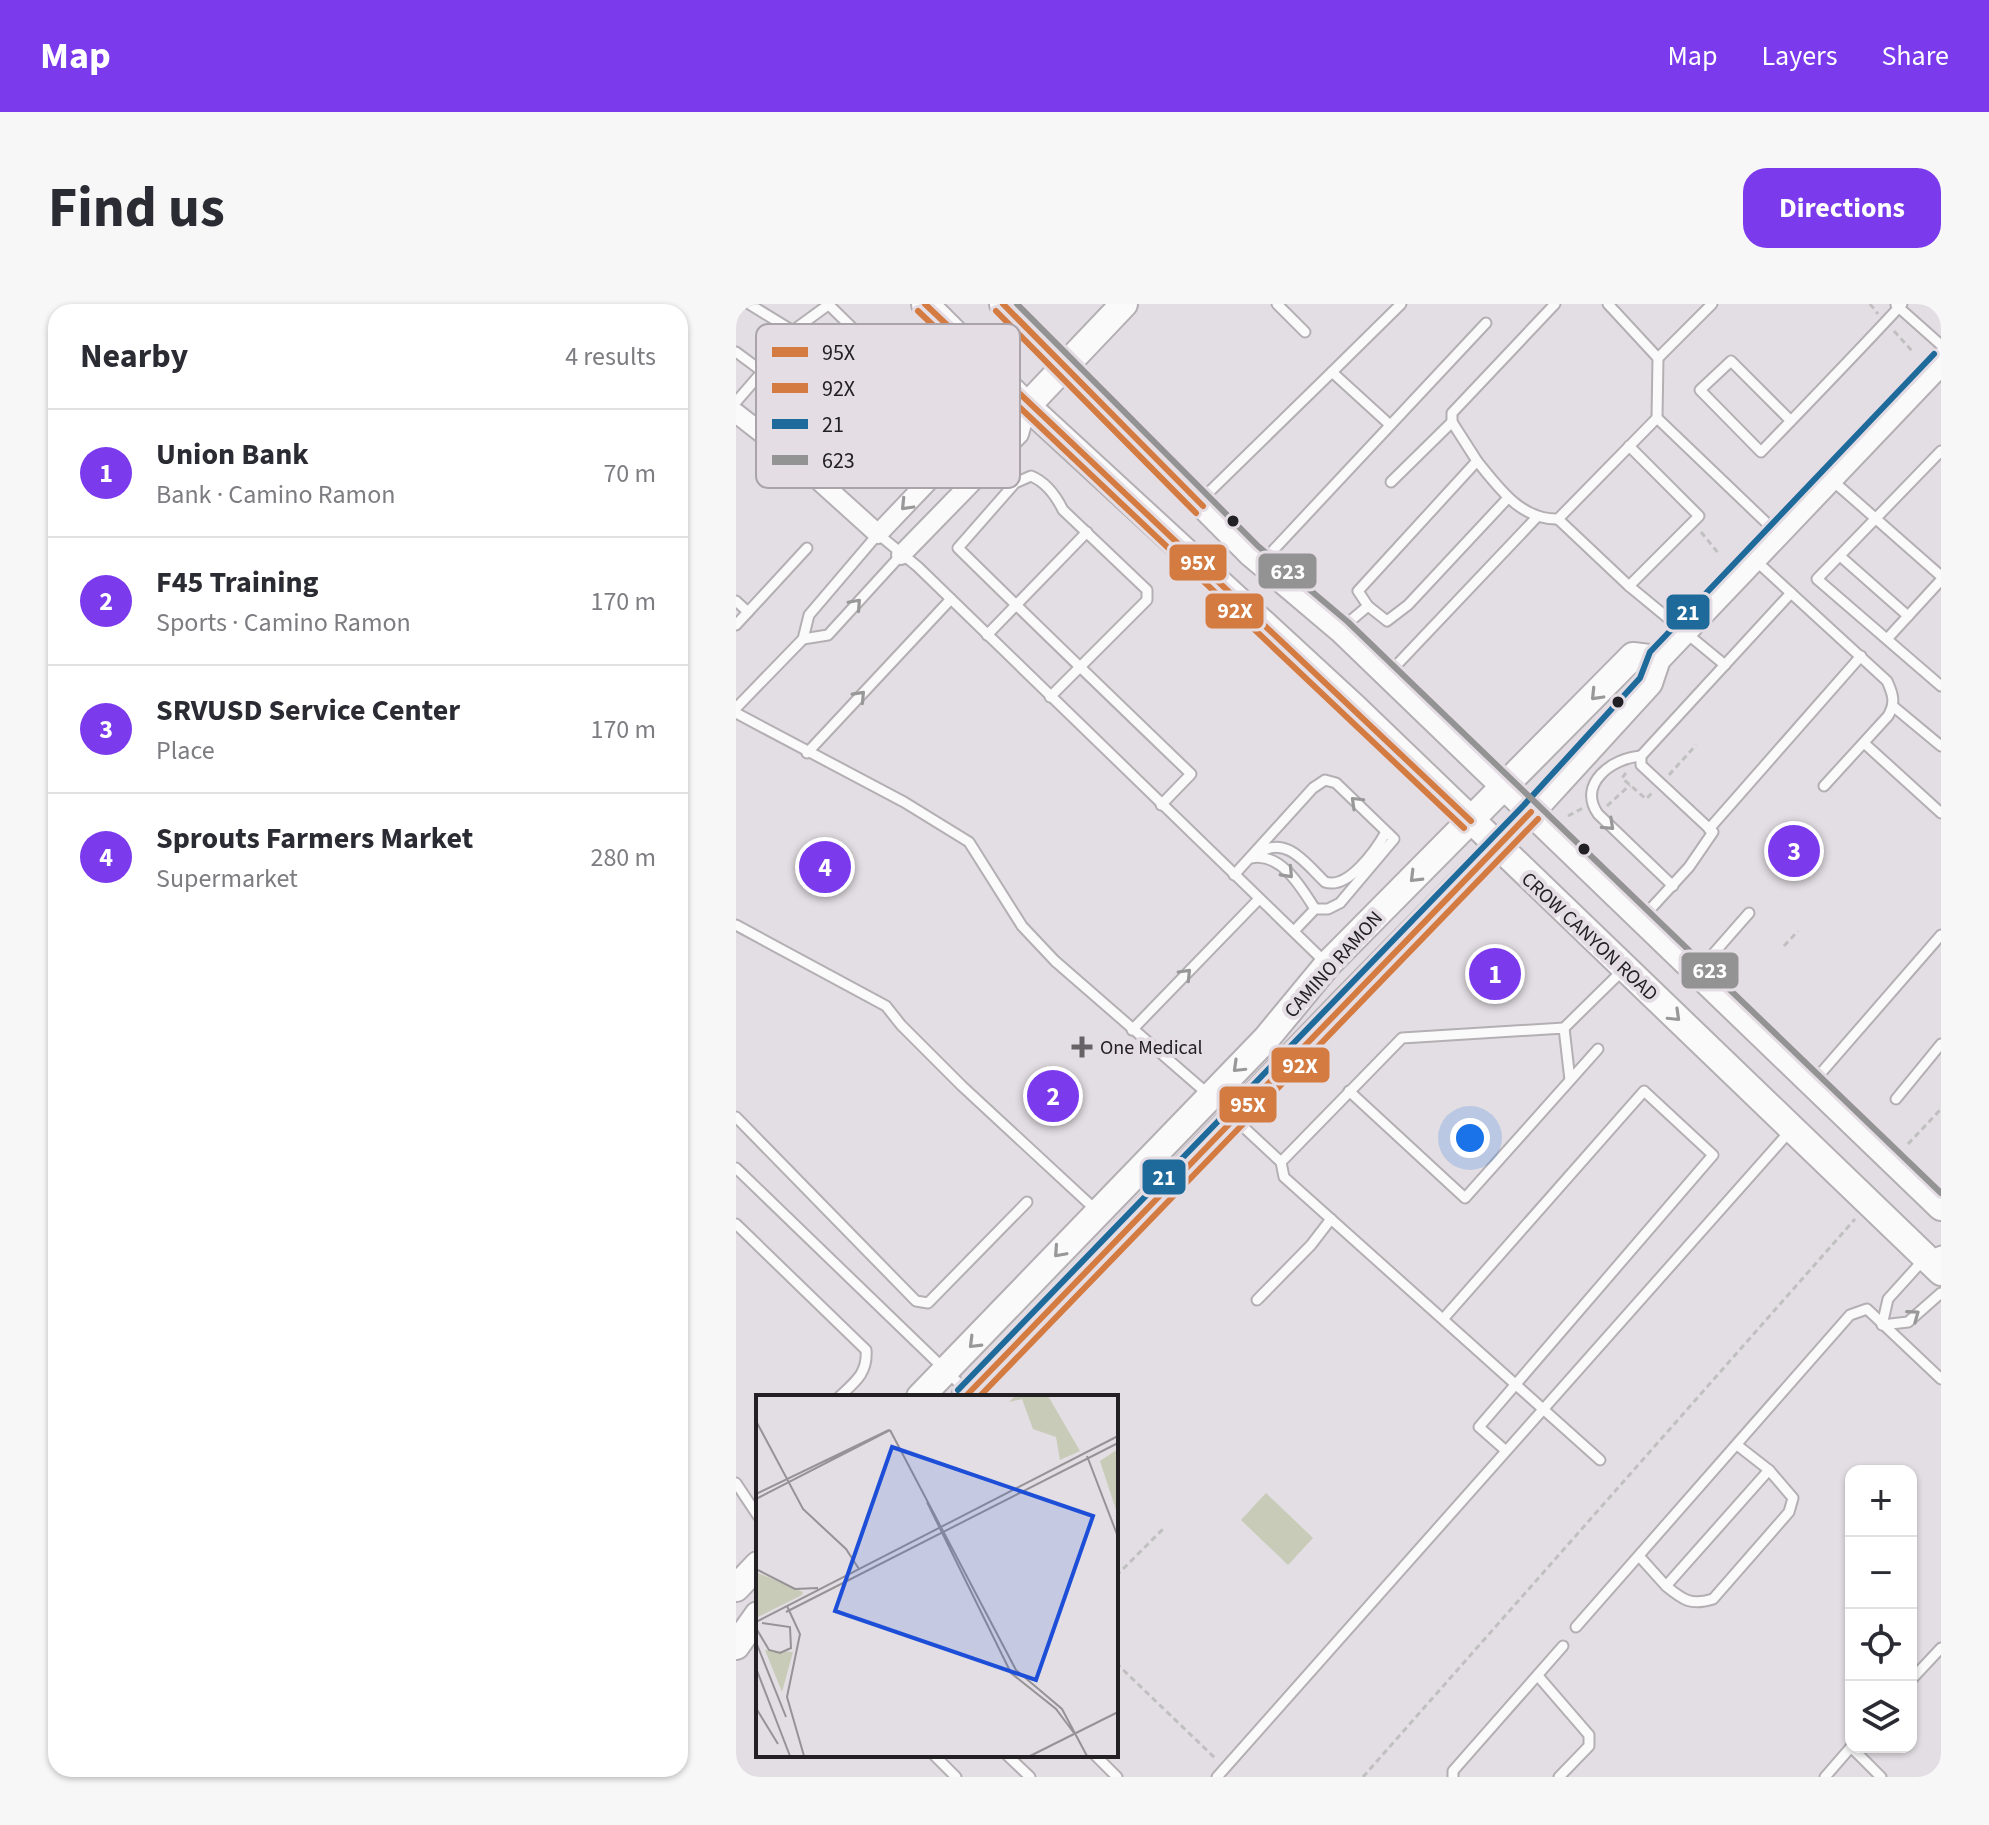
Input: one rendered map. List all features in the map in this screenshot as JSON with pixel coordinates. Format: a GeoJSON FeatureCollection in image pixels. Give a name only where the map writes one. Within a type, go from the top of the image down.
{"type":"FeatureCollection","features":[{"type":"Feature","properties":{"kind":"main road","name":"CROW CANYON ROAD"},"geometry":{"type":"LineString","coordinates":[[925,304],[945,324]]}},
{"type":"Feature","properties":{"kind":"main road"},"geometry":{"type":"LineString","coordinates":[[1003,304],[1262,562],[1341,629],[1812,1083],[1901,1155],[1941,1207]]}},
{"type":"Feature","properties":{"kind":"main road"},"geometry":{"type":"LineString","coordinates":[[1027,406],[1124,304]]}},
{"type":"Feature","properties":{"kind":"main road","name":"CAMINO RAMON"},"geometry":{"type":"LineString","coordinates":[[970,1395],[1531,812],[1649,683],[1657,659],[1828,476],[1941,361]]}},
{"type":"Feature","properties":{"kind":"main road","name":"CROW CANYON ROAD"},"geometry":{"type":"LineString","coordinates":[[1020,399],[1355,708],[1792,1129],[1936,1260]]}},
{"type":"Feature","properties":{"kind":"main road","name":"CAMINO RAMON"},"geometry":{"type":"LineString","coordinates":[[922,1395],[1266,1039],[1328,964],[1506,788],[1633,656],[1657,659]]}},
{"type":"Feature","properties":{"kind":"main road"},"geometry":{"type":"LineString","coordinates":[[736,1588],[756,1567]]}},
{"type":"Feature","properties":{"kind":"main road"},"geometry":{"type":"LineString","coordinates":[[736,1646],[756,1618]]}},
{"type":"Feature","properties":{"kind":"street"},"geometry":{"type":"LineString","coordinates":[[1020,407],[1027,406],[1020,430]]}},
{"type":"Feature","properties":{"kind":"street"},"geometry":{"type":"LineString","coordinates":[[736,413],[756,429]]}},
{"type":"Feature","properties":{"kind":"street"},"geometry":{"type":"LineString","coordinates":[[827,488],[878,534],[922,488]]}},
{"type":"Feature","properties":{"kind":"street"},"geometry":{"type":"LineString","coordinates":[[901,555],[966,488]]}},
{"type":"Feature","properties":{"kind":"lane"},"geometry":{"type":"LineString","coordinates":[[749,304],[779,324]]}},
{"type":"Feature","properties":{"kind":"lane"},"geometry":{"type":"LineString","coordinates":[[802,324],[828,304],[848,324]]}},
{"type":"Feature","properties":{"kind":"lane"},"geometry":{"type":"LineString","coordinates":[[1277,304],[1305,332]]}},
{"type":"Feature","properties":{"kind":"lane"},"geometry":{"type":"LineString","coordinates":[[1199,501],[1401,304]]}},
{"type":"Feature","properties":{"kind":"lane"},"geometry":{"type":"LineString","coordinates":[[1555,304],[1452,413],[1452,422],[1507,499],[1537,517],[1558,519],[1629,586],[1725,665]]}},
{"type":"Feature","properties":{"kind":"lane"},"geometry":{"type":"LineString","coordinates":[[1558,519],[1657,418],[1658,358],[1608,304]]}},
{"type":"Feature","properties":{"kind":"lane"},"geometry":{"type":"LineString","coordinates":[[1658,358],[1712,304]]}},
{"type":"Feature","properties":{"kind":"lane"},"geometry":{"type":"LineString","coordinates":[[1791,421],[1731,361],[1700,390],[1761,452],[1791,421],[1899,305],[1941,345]]}},
{"type":"Feature","properties":{"kind":"lane"},"geometry":{"type":"LineString","coordinates":[[1262,562],[1486,323]]}},
{"type":"Feature","properties":{"kind":"lane"},"geometry":{"type":"LineString","coordinates":[[736,352],[756,369]]}},
{"type":"Feature","properties":{"kind":"lane"},"geometry":{"type":"LineString","coordinates":[[1332,372],[1389,424]]}},
{"type":"Feature","properties":{"kind":"lane"},"geometry":{"type":"LineString","coordinates":[[736,402],[756,379]]}},
{"type":"Feature","properties":{"kind":"lane"},"geometry":{"type":"LineString","coordinates":[[1657,418],[1776,532]]}},
{"type":"Feature","properties":{"kind":"lane"},"geometry":{"type":"LineString","coordinates":[[1391,482],[1452,422]]}},
{"type":"Feature","properties":{"kind":"lane"},"geometry":{"type":"LineString","coordinates":[[1629,446],[1699,516],[1629,586]]}},
{"type":"Feature","properties":{"kind":"lane"},"geometry":{"type":"LineString","coordinates":[[1941,451],[1817,579],[1941,686]]}},
{"type":"Feature","properties":{"kind":"lane"},"geometry":{"type":"LineString","coordinates":[[1477,461],[1358,591],[1368,606],[1387,621],[1408,605],[1507,499]]}},
{"type":"Feature","properties":{"kind":"lane"},"geometry":{"type":"LineString","coordinates":[[1828,476],[1941,578],[1887,639]]}},
{"type":"Feature","properties":{"kind":"lane"},"geometry":{"type":"LineString","coordinates":[[1020,482],[1024,478],[1040,479],[1063,510],[1147,590],[1147,600],[1050,697]]}},
{"type":"Feature","properties":{"kind":"lane"},"geometry":{"type":"LineString","coordinates":[[1015,488],[958,548],[1191,774],[1161,805]]}},
{"type":"Feature","properties":{"kind":"lane"},"geometry":{"type":"LineString","coordinates":[[1388,674],[1537,517]]}},
{"type":"Feature","properties":{"kind":"lane"},"geometry":{"type":"LineString","coordinates":[[987,635],[1087,532]]}},
{"type":"Feature","properties":{"kind":"lane"},"geometry":{"type":"LineString","coordinates":[[1328,964],[951,599],[878,534],[809,615],[803,639],[736,710],[807,753],[904,802],[969,842],[1022,926],[1055,961],[1209,1095],[1281,1162],[1284,1177],[1600,1460]]}},
{"type":"Feature","properties":{"kind":"lane"},"geometry":{"type":"LineString","coordinates":[[736,625],[807,548]]}},
{"type":"Feature","properties":{"kind":"lane"},"geometry":{"type":"LineString","coordinates":[[803,639],[828,635],[901,555]]}},
{"type":"Feature","properties":{"kind":"lane"},"geometry":{"type":"LineString","coordinates":[[1840,556],[1908,616]]}},
{"type":"Feature","properties":{"kind":"lane"},"geometry":{"type":"LineString","coordinates":[[1753,558],[1887,681],[1894,707],[1941,746]]}},
{"type":"Feature","properties":{"kind":"lane"},"geometry":{"type":"LineString","coordinates":[[1641,919],[1711,839],[1709,829],[1641,765],[1641,756],[1791,593]]}},
{"type":"Feature","properties":{"kind":"lane"},"geometry":{"type":"LineString","coordinates":[[807,753],[951,599]]}},
{"type":"Feature","properties":{"kind":"lane"},"geometry":{"type":"LineString","coordinates":[[736,601],[748,612]]}},
{"type":"Feature","properties":{"kind":"lane"},"geometry":{"type":"LineString","coordinates":[[1341,629],[1368,606]]}},
{"type":"Feature","properties":{"kind":"lane"},"geometry":{"type":"LineString","coordinates":[[1709,829],[1861,656]]}},
{"type":"Feature","properties":{"kind":"lane"},"geometry":{"type":"LineString","coordinates":[[1824,786],[1894,707]]}},
{"type":"Feature","properties":{"kind":"lane"},"geometry":{"type":"LineString","coordinates":[[1864,743],[1941,813]]}},
{"type":"Feature","properties":{"kind":"lane"},"geometry":{"type":"LineString","coordinates":[[1641,756],[1627,757],[1603,773],[1591,784],[1590,799],[1598,814],[1673,886]]}},
{"type":"Feature","properties":{"kind":"lane"},"geometry":{"type":"LineString","coordinates":[[1234,875],[1313,788],[1325,780],[1336,783],[1394,839],[1340,903],[1328,909],[1315,909],[1294,931]]}},
{"type":"Feature","properties":{"kind":"lane"},"geometry":{"type":"LineString","coordinates":[[1248,859],[1265,849],[1281,846],[1332,885],[1344,881],[1386,832]]}},
{"type":"Feature","properties":{"kind":"lane"},"geometry":{"type":"LineString","coordinates":[[1248,859],[1257,857],[1277,862],[1302,888],[1315,909]]}},
{"type":"Feature","properties":{"kind":"lane"},"geometry":{"type":"LineString","coordinates":[[1132,1030],[1259,899]]}},
{"type":"Feature","properties":{"kind":"lane"},"geometry":{"type":"LineString","coordinates":[[1697,972],[1749,913]]}},
{"type":"Feature","properties":{"kind":"lane"},"geometry":{"type":"LineString","coordinates":[[736,925],[886,1006],[962,1086],[1097,1211]]}},
{"type":"Feature","properties":{"kind":"lane"},"geometry":{"type":"LineString","coordinates":[[1812,1083],[1941,935]]}},
{"type":"Feature","properties":{"kind":"lane"},"geometry":{"type":"LineString","coordinates":[[1281,1162],[1402,1038],[1564,1028],[1624,969]]}},
{"type":"Feature","properties":{"kind":"lane"},"geometry":{"type":"LineString","coordinates":[[1564,1028],[1570,1080]]}},
{"type":"Feature","properties":{"kind":"lane"},"geometry":{"type":"LineString","coordinates":[[1896,1099],[1941,1044]]}},
{"type":"Feature","properties":{"kind":"lane"},"geometry":{"type":"LineString","coordinates":[[1349,1091],[1465,1198],[1598,1049]]}},
{"type":"Feature","properties":{"kind":"lane"},"geometry":{"type":"LineString","coordinates":[[1444,1318],[1644,1091],[1713,1155],[1479,1427],[1505,1450]]}},
{"type":"Feature","properties":{"kind":"lane"},"geometry":{"type":"LineString","coordinates":[[736,1117],[916,1301],[928,1303],[1027,1202]]}},
{"type":"Feature","properties":{"kind":"lane"},"geometry":{"type":"LineString","coordinates":[[1217,1777],[1792,1129]]}},
{"type":"Feature","properties":{"kind":"lane"},"geometry":{"type":"LineString","coordinates":[[736,1168],[968,1395]]}},
{"type":"Feature","properties":{"kind":"lane"},"geometry":{"type":"LineString","coordinates":[[1257,1300],[1331,1219]]}},
{"type":"Feature","properties":{"kind":"lane"},"geometry":{"type":"LineString","coordinates":[[736,1224],[866,1350],[867,1363],[862,1375],[841,1395]]}},
{"type":"Feature","properties":{"kind":"lane"},"geometry":{"type":"LineString","coordinates":[[1882,1325],[1888,1299],[1936,1260]]}},
{"type":"Feature","properties":{"kind":"lane"},"geometry":{"type":"LineString","coordinates":[[1882,1325],[1908,1322],[1941,1293]]}},
{"type":"Feature","properties":{"kind":"lane"},"geometry":{"type":"LineString","coordinates":[[1576,1627],[1850,1315],[1867,1309],[1941,1379]]}},
{"type":"Feature","properties":{"kind":"lane"},"geometry":{"type":"LineString","coordinates":[[1639,1556],[1684,1601],[1697,1604],[1713,1599],[1789,1512],[1793,1498],[1769,1470],[1737,1445]]}},
{"type":"Feature","properties":{"kind":"lane"},"geometry":{"type":"LineString","coordinates":[[1666,1586],[1769,1470]]}},
{"type":"Feature","properties":{"kind":"lane"},"geometry":{"type":"LineString","coordinates":[[736,1483],[756,1513]]}},
{"type":"Feature","properties":{"kind":"lane"},"geometry":{"type":"LineString","coordinates":[[1453,1777],[1453,1771],[1563,1646]]}},
{"type":"Feature","properties":{"kind":"lane"},"geometry":{"type":"LineString","coordinates":[[1917,1674],[1941,1648]]}},
{"type":"Feature","properties":{"kind":"lane"},"geometry":{"type":"LineString","coordinates":[[1538,1676],[1589,1735],[1589,1746],[1559,1777]]}},
{"type":"Feature","properties":{"kind":"lane"},"geometry":{"type":"LineString","coordinates":[[1825,1777],[1846,1753]]}},
{"type":"Feature","properties":{"kind":"lane"},"geometry":{"type":"LineString","coordinates":[[1857,1753],[1881,1777]]}},
{"type":"Feature","properties":{"kind":"lane"},"geometry":{"type":"LineString","coordinates":[[936,1757],[956,1777]]}},
{"type":"Feature","properties":{"kind":"lane"},"geometry":{"type":"LineString","coordinates":[[1009,1757],[1030,1777]]}},
{"type":"Feature","properties":{"kind":"lane"},"geometry":{"type":"LineString","coordinates":[[1097,1757],[1117,1777]]}},
{"type":"Feature","properties":{"kind":"path"},"geometry":{"type":"LineString","coordinates":[[1661,784],[1696,745]]}},
{"type":"Feature","properties":{"kind":"path"},"geometry":{"type":"LineString","coordinates":[[1784,946],[1798,931]]}},
{"type":"Feature","properties":{"kind":"path"},"geometry":{"type":"LineString","coordinates":[[1901,1155],[1941,1109]]}},
{"type":"Feature","properties":{"kind":"path"},"geometry":{"type":"LineString","coordinates":[[1363,1777],[1868,1200]]}},
{"type":"Feature","properties":{"kind":"path"},"geometry":{"type":"LineString","coordinates":[[1118,1574],[1164,1528]]}},
{"type":"Feature","properties":{"kind":"path"},"geometry":{"type":"LineString","coordinates":[[1118,1665],[1225,1768]]}},
{"type":"Feature","properties":{"kind":"green space"},"geometry":{"type":"Polygon","coordinates":[[[1266,1493],[1313,1538],[1288,1565],[1241,1520],[1266,1493]]]}},
{"type":"Feature","properties":{"kind":"transit line","name":"95X"},"geometry":{"type":"LineString","coordinates":[[925,304],[946,324]]}},
{"type":"Feature","properties":{"kind":"transit line","name":"95X"},"geometry":{"type":"LineString","coordinates":[[1003,304],[1203,506]]}},
{"type":"Feature","properties":{"kind":"transit line","name":"623"},"geometry":{"type":"LineString","coordinates":[[1017,304],[1258,546],[1348,622],[1941,1193]]}},
{"type":"Feature","properties":{"kind":"transit line","name":"92X"},"geometry":{"type":"LineString","coordinates":[[918,311],[932,324]]}},
{"type":"Feature","properties":{"kind":"transit line","name":"92X"},"geometry":{"type":"LineString","coordinates":[[996,311],[1009,324]]}},
{"type":"Feature","properties":{"kind":"transit line","name":"92X"},"geometry":{"type":"LineString","coordinates":[[1020,335],[1196,513]]}},
{"type":"Feature","properties":{"kind":"transit line","name":"21"},"geometry":{"type":"LineString","coordinates":[[958,1390],[1524,805],[1640,678],[1650,652],[1934,354]]}},
{"type":"Feature","properties":{"kind":"transit line","name":"95X"},"geometry":{"type":"LineString","coordinates":[[1020,394],[1471,821]]}},
{"type":"Feature","properties":{"kind":"transit line","name":"92X"},"geometry":{"type":"LineString","coordinates":[[1020,408],[1464,828]]}},
{"type":"Feature","properties":{"kind":"transit line","name":"95X"},"geometry":{"type":"LineString","coordinates":[[967,1395],[1531,812]]}},
{"type":"Feature","properties":{"kind":"transit line","name":"92X"},"geometry":{"type":"LineString","coordinates":[[981,1395],[1538,819]]}},
{"type":"Feature","properties":{"kind":"place","name":"SRVUSD Service Center"},"geometry":{"type":"Point","coordinates":[1794,851]}},
{"type":"Feature","properties":{"kind":"place","name":"Sprouts Farmers Market"},"geometry":{"type":"Point","coordinates":[825,867]}},
{"type":"Feature","properties":{"kind":"place","name":"Union Bank"},"geometry":{"type":"Point","coordinates":[1495,974]}},
{"type":"Feature","properties":{"kind":"place","name":"One Medical"},"geometry":{"type":"Point","coordinates":[1082,1047]}},
{"type":"Feature","properties":{"kind":"place","name":"F45 Training"},"geometry":{"type":"Point","coordinates":[1053,1096]}}]}
